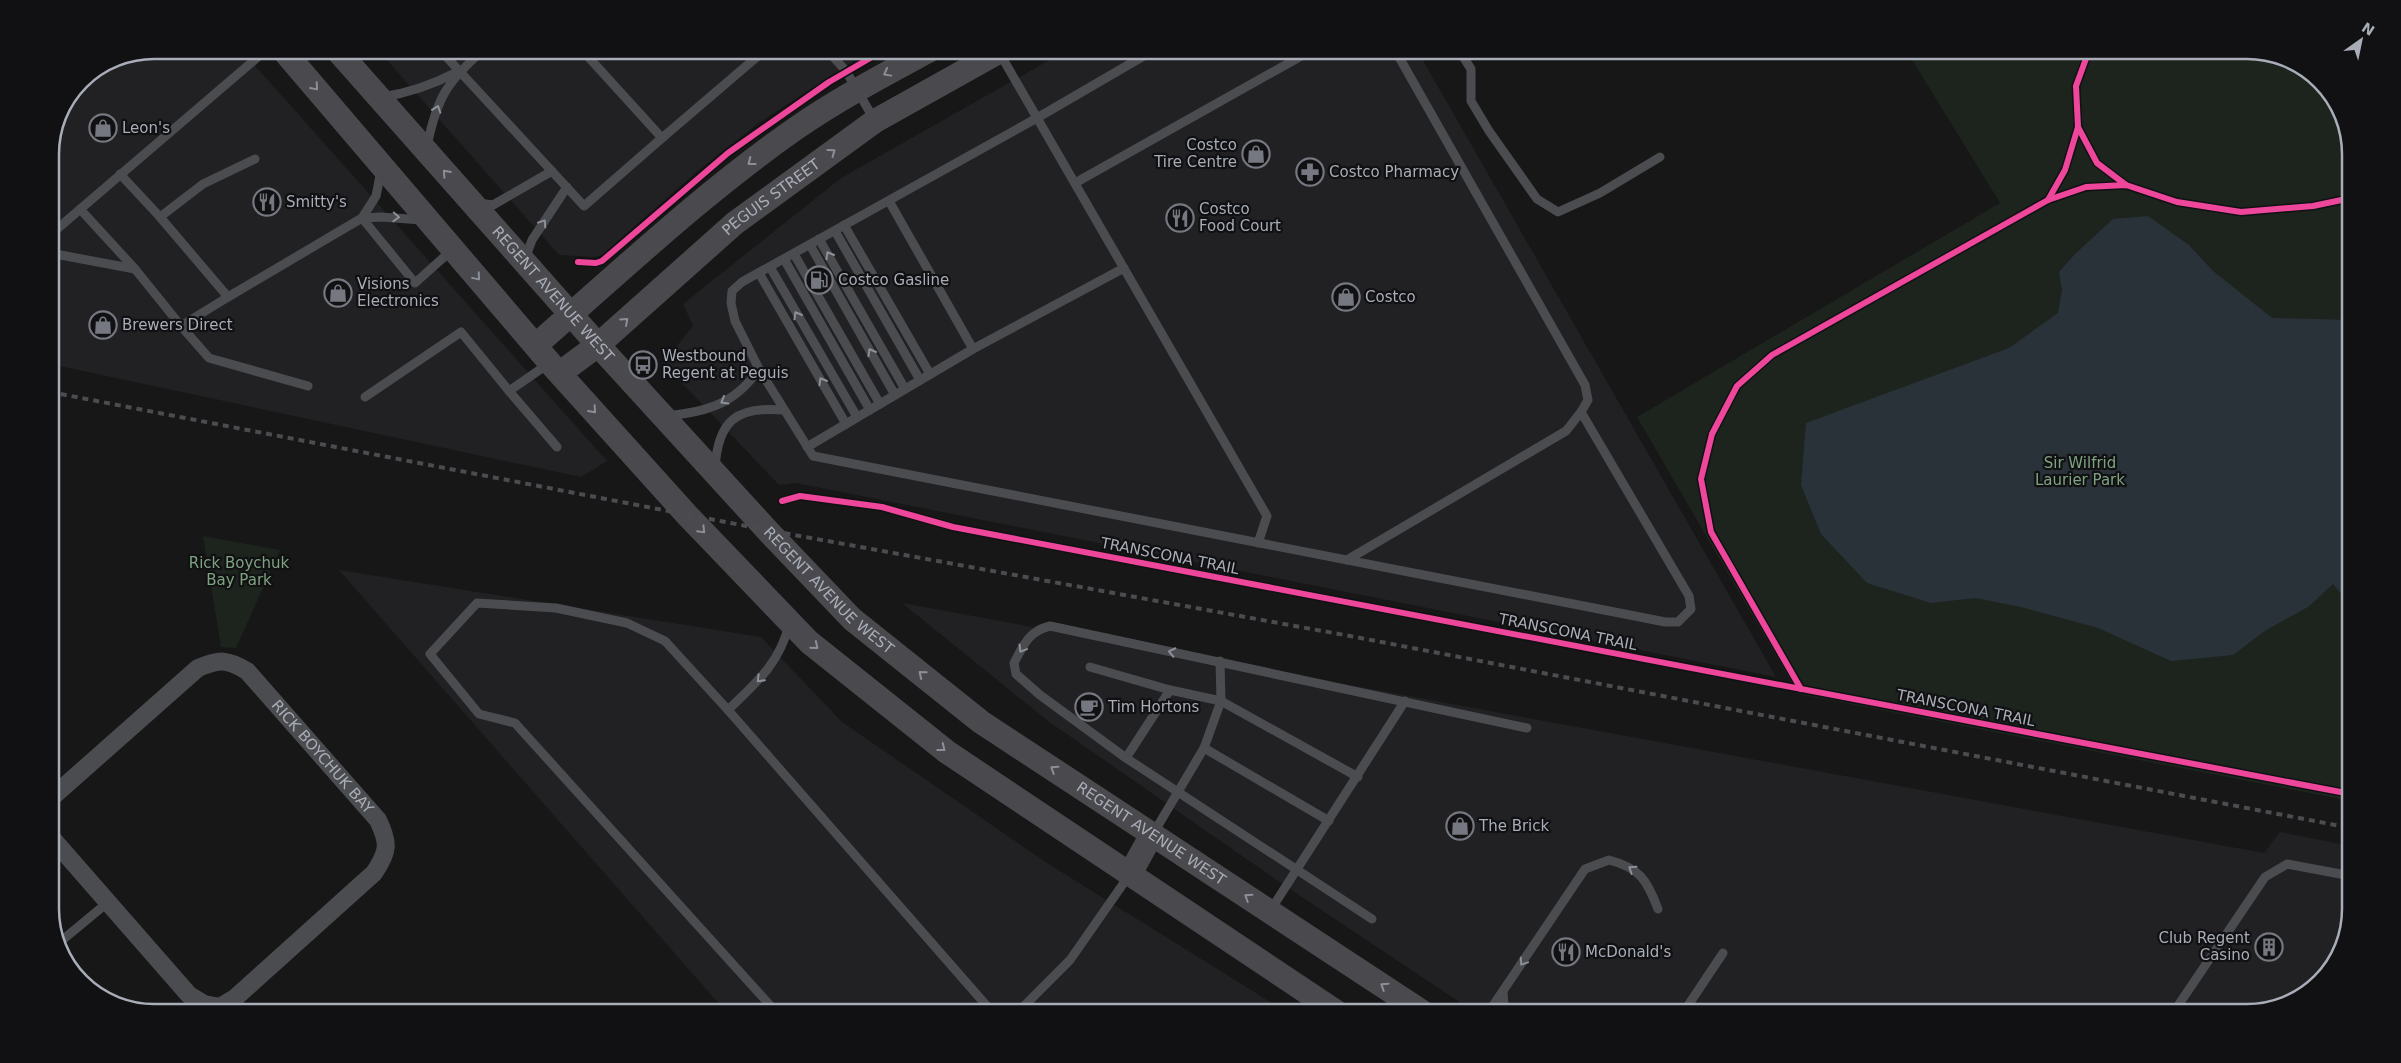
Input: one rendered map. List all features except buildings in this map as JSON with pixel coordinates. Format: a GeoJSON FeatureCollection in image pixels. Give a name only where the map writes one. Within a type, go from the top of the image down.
{"type":"FeatureCollection","features":[{"type":"Feature","properties":{"kind":"main road"},"geometry":{"type":"LineString","coordinates":[[291,59],[549,361],[687,514],[809,642],[947,752],[1325,1004]]}},
{"type":"Feature","properties":{"kind":"main road","name":"REGENT AVENUE WEST"},"geometry":{"type":"LineString","coordinates":[[344,59],[598,345],[715,473],[852,618],[981,722],[1410,1004]]}},
{"type":"Feature","properties":{"kind":"main road"},"geometry":{"type":"LineString","coordinates":[[549,361],[571,314],[744,166],[796,128],[857,90],[914,59]]}},
{"type":"Feature","properties":{"kind":"main road","name":"PEGUIS STREET"},"geometry":{"type":"LineString","coordinates":[[549,361],[598,345],[735,223],[875,121],[986,59]]}},
{"type":"Feature","properties":{"kind":"main road"},"geometry":{"type":"LineString","coordinates":[[1130,874],[1152,834]]}},
{"type":"Feature","properties":{"kind":"street","name":"RICK BOYCHUK BAY"},"geometry":{"type":"LineString","coordinates":[[59,791],[198,668],[214,661],[231,661],[248,671],[378,820],[386,837],[386,856],[374,873],[235,998],[225,1004]]}},
{"type":"Feature","properties":{"kind":"street"},"geometry":{"type":"LineString","coordinates":[[59,846],[107,902]]}},
{"type":"Feature","properties":{"kind":"street","name":"RICK BOYCHUK BAY"},"geometry":{"type":"LineString","coordinates":[[107,902],[190,995],[204,1004]]}},
{"type":"Feature","properties":{"kind":"lane"},"geometry":{"type":"LineString","coordinates":[[59,227],[255,59]]}},
{"type":"Feature","properties":{"kind":"lane"},"geometry":{"type":"LineString","coordinates":[[448,59],[584,206],[754,59]]}},
{"type":"Feature","properties":{"kind":"lane"},"geometry":{"type":"LineString","coordinates":[[426,151],[432,124],[443,93],[459,71],[473,59]]}},
{"type":"Feature","properties":{"kind":"lane"},"geometry":{"type":"LineString","coordinates":[[590,59],[662,138]]}},
{"type":"Feature","properties":{"kind":"lane"},"geometry":{"type":"LineString","coordinates":[[835,59],[846,71],[875,121]]}},
{"type":"Feature","properties":{"kind":"lane"},"geometry":{"type":"LineString","coordinates":[[1004,59],[1267,516],[1258,543]]}},
{"type":"Feature","properties":{"kind":"lane"},"geometry":{"type":"LineString","coordinates":[[1139,59],[1037,118],[759,273],[732,291],[731,303],[734,321],[759,369],[813,456],[1665,622],[1678,622],[1691,609],[1689,596],[1581,412]]}},
{"type":"Feature","properties":{"kind":"lane"},"geometry":{"type":"LineString","coordinates":[[1075,183],[1296,59]]}},
{"type":"Feature","properties":{"kind":"lane"},"geometry":{"type":"LineString","coordinates":[[1347,560],[1566,431],[1588,400],[1585,385],[1400,59]]}},
{"type":"Feature","properties":{"kind":"lane"},"geometry":{"type":"LineString","coordinates":[[1465,59],[1471,69],[1471,101],[1489,132],[1537,199],[1558,212],[1600,193],[1660,157]]}},
{"type":"Feature","properties":{"kind":"lane"},"geometry":{"type":"LineString","coordinates":[[378,97],[407,93],[435,83],[459,71]]}},
{"type":"Feature","properties":{"kind":"lane"},"geometry":{"type":"LineString","coordinates":[[160,217],[203,184],[255,159]]}},
{"type":"Feature","properties":{"kind":"lane"},"geometry":{"type":"LineString","coordinates":[[181,326],[362,218],[376,196],[382,166]]}},
{"type":"Feature","properties":{"kind":"lane"},"geometry":{"type":"LineString","coordinates":[[472,202],[493,204],[552,171]]}},
{"type":"Feature","properties":{"kind":"lane"},"geometry":{"type":"LineString","coordinates":[[120,174],[160,217],[228,298]]}},
{"type":"Feature","properties":{"kind":"lane"},"geometry":{"type":"LineString","coordinates":[[525,262],[532,240],[567,187]]}},
{"type":"Feature","properties":{"kind":"lane"},"geometry":{"type":"LineString","coordinates":[[889,201],[973,349]]}},
{"type":"Feature","properties":{"kind":"lane"},"geometry":{"type":"LineString","coordinates":[[80,209],[135,269],[209,358],[308,386]]}},
{"type":"Feature","properties":{"kind":"lane"},"geometry":{"type":"LineString","coordinates":[[362,218],[402,218],[430,221]]}},
{"type":"Feature","properties":{"kind":"lane"},"geometry":{"type":"LineString","coordinates":[[362,218],[415,283],[453,248]]}},
{"type":"Feature","properties":{"kind":"lane"},"geometry":{"type":"LineString","coordinates":[[844,225],[930,374]]}},
{"type":"Feature","properties":{"kind":"lane"},"geometry":{"type":"LineString","coordinates":[[835,230],[920,380]]}},
{"type":"Feature","properties":{"kind":"lane"},"geometry":{"type":"LineString","coordinates":[[819,239],[905,389]]}},
{"type":"Feature","properties":{"kind":"lane"},"geometry":{"type":"LineString","coordinates":[[810,245],[895,395]]}},
{"type":"Feature","properties":{"kind":"lane"},"geometry":{"type":"LineString","coordinates":[[794,254],[880,404]]}},
{"type":"Feature","properties":{"kind":"lane"},"geometry":{"type":"LineString","coordinates":[[59,255],[135,269]]}},
{"type":"Feature","properties":{"kind":"lane"},"geometry":{"type":"LineString","coordinates":[[784,259],[870,410]]}},
{"type":"Feature","properties":{"kind":"lane"},"geometry":{"type":"LineString","coordinates":[[770,267],[856,417]]}},
{"type":"Feature","properties":{"kind":"lane"},"geometry":{"type":"LineString","coordinates":[[807,447],[973,349],[1124,268]]}},
{"type":"Feature","properties":{"kind":"lane"},"geometry":{"type":"LineString","coordinates":[[759,273],[846,424]]}},
{"type":"Feature","properties":{"kind":"lane"},"geometry":{"type":"LineString","coordinates":[[365,398],[461,332],[557,447]]}},
{"type":"Feature","properties":{"kind":"lane"},"geometry":{"type":"LineString","coordinates":[[509,391],[549,361]]}},
{"type":"Feature","properties":{"kind":"lane"},"geometry":{"type":"LineString","coordinates":[[663,416],[694,413],[716,406],[748,385],[759,369]]}},
{"type":"Feature","properties":{"kind":"lane"},"geometry":{"type":"LineString","coordinates":[[715,473],[716,451],[721,433],[731,420],[747,412],[764,408],[784,410]]}},
{"type":"Feature","properties":{"kind":"lane"},"geometry":{"type":"LineString","coordinates":[[769,1004],[515,723],[479,714],[430,654],[477,603],[556,608],[627,623],[664,641],[728,710],[985,1004]]}},
{"type":"Feature","properties":{"kind":"lane"},"geometry":{"type":"LineString","coordinates":[[728,710],[764,676],[784,645],[790,621]]}},
{"type":"Feature","properties":{"kind":"lane"},"geometry":{"type":"LineString","coordinates":[[1372,919],[1126,758],[1040,695],[1016,674],[1014,663],[1022,648],[1036,630],[1050,626],[1527,728]]}},
{"type":"Feature","properties":{"kind":"lane"},"geometry":{"type":"LineString","coordinates":[[1152,834],[1204,748],[1220,701],[1220,661]]}},
{"type":"Feature","properties":{"kind":"lane"},"geometry":{"type":"LineString","coordinates":[[1090,667],[1170,690],[1220,701],[1358,777]]}},
{"type":"Feature","properties":{"kind":"lane"},"geometry":{"type":"LineString","coordinates":[[1126,758],[1170,690]]}},
{"type":"Feature","properties":{"kind":"lane"},"geometry":{"type":"LineString","coordinates":[[1270,912],[1405,701]]}},
{"type":"Feature","properties":{"kind":"lane"},"geometry":{"type":"LineString","coordinates":[[1204,748],[1329,821]]}},
{"type":"Feature","properties":{"kind":"lane"},"geometry":{"type":"LineString","coordinates":[[1494,1004],[1585,869],[1609,860],[1634,869],[1650,889],[1658,909]]}},
{"type":"Feature","properties":{"kind":"lane"},"geometry":{"type":"LineString","coordinates":[[2179,1004],[2265,877],[2287,864],[2342,874]]}},
{"type":"Feature","properties":{"kind":"lane"},"geometry":{"type":"LineString","coordinates":[[1026,1004],[1070,960],[1130,874]]}},
{"type":"Feature","properties":{"kind":"lane"},"geometry":{"type":"LineString","coordinates":[[64,939],[107,902]]}},
{"type":"Feature","properties":{"kind":"lane"},"geometry":{"type":"LineString","coordinates":[[1689,1004],[1722,953]]}},
{"type":"Feature","properties":{"kind":"lane"},"geometry":{"type":"LineString","coordinates":[[1503,992],[1504,1004]]}},
{"type":"Feature","properties":{"kind":"shaded area"},"geometry":{"type":"Polygon","coordinates":[[[153,59],[249,59],[607,461],[581,477],[59,366],[59,147],[64,123],[78,96],[91,82],[106,71],[129,62],[153,59]]]}},
{"type":"Feature","properties":{"kind":"shaded area"},"geometry":{"type":"Polygon","coordinates":[[[386,59],[857,59],[760,122],[700,169],[603,254],[595,257],[559,255],[386,59]]]}},
{"type":"Feature","properties":{"kind":"shaded area"},"geometry":{"type":"Polygon","coordinates":[[[1051,59],[1422,59],[1776,677],[796,483],[779,485],[663,363],[693,326],[683,304],[841,178],[1051,59]]]}},
{"type":"Feature","properties":{"kind":"shaded area"},"geometry":{"type":"Polygon","coordinates":[[[2148,216],[2189,245],[2213,271],[2272,318],[2342,320],[2342,594],[2333,584],[2308,607],[2266,630],[2233,655],[2171,661],[2098,628],[2021,607],[1975,598],[1931,603],[1867,583],[1821,534],[1801,485],[1806,423],[2009,348],[2058,313],[2062,290],[2059,272],[2075,254],[2113,219],[2148,216]]]}},
{"type":"Feature","properties":{"kind":"shaded area"},"geometry":{"type":"Polygon","coordinates":[[[339,570],[761,637],[842,722],[1047,863],[1274,1004],[719,1004],[339,570]]]}},
{"type":"Feature","properties":{"kind":"shaded area"},"geometry":{"type":"Polygon","coordinates":[[[902,603],[2264,853],[2280,832],[2342,844],[2341,922],[2339,934],[2330,957],[2315,977],[2290,994],[2272,1001],[2260,1003],[1462,1004],[1278,881],[1048,721],[902,603]]]}},
{"type":"Feature","properties":{"kind":"green space","name":"Sir Wilfrid Laurier Park"},"geometry":{"type":"Polygon","coordinates":[[[1912,59],[2260,60],[2278,64],[2295,71],[2315,86],[2330,106],[2339,129],[2342,147],[2342,799],[1798,694],[1637,417],[2000,203],[1912,59]]]}},
{"type":"Feature","properties":{"kind":"green space","name":"Rick Boychuk Bay Park"},"geometry":{"type":"Polygon","coordinates":[[[203,536],[280,550],[236,648],[221,647],[203,536]]]}},
{"type":"Feature","properties":{"kind":"railway"},"geometry":{"type":"LineString","coordinates":[[59,394],[767,530],[1350,636],[2342,826]]}},
{"type":"Feature","properties":{"kind":"cycle path"},"geometry":{"type":"LineString","coordinates":[[578,262],[596,263],[602,261],[728,153],[829,82],[869,59]]}},
{"type":"Feature","properties":{"kind":"cycle path"},"geometry":{"type":"LineString","coordinates":[[2048,200],[2065,170],[2078,127],[2076,86],[2086,59]]}},
{"type":"Feature","properties":{"kind":"cycle path"},"geometry":{"type":"LineString","coordinates":[[2078,127],[2097,163],[2126,185]]}},
{"type":"Feature","properties":{"kind":"cycle path"},"geometry":{"type":"LineString","coordinates":[[1801,689],[1711,532],[1701,479],[1712,434],[1737,386],[1772,355],[2048,200],[2086,187],[2126,185],[2177,202],[2241,212],[2313,206],[2342,200]]}},
{"type":"Feature","properties":{"kind":"cycle path","name":"TRANSCONA TRAIL"},"geometry":{"type":"LineString","coordinates":[[782,501],[800,496],[882,507],[953,527],[2342,792]]}},
{"type":"Feature","properties":{"kind":"place","name":"Leon's"},"geometry":{"type":"Point","coordinates":[103,128]}},
{"type":"Feature","properties":{"kind":"place","name":"Costco Tire Centre"},"geometry":{"type":"Point","coordinates":[1256,154]}},
{"type":"Feature","properties":{"kind":"place","name":"Costco Pharmacy"},"geometry":{"type":"Point","coordinates":[1310,172]}},
{"type":"Feature","properties":{"kind":"place","name":"Smitty's"},"geometry":{"type":"Point","coordinates":[267,202]}},
{"type":"Feature","properties":{"kind":"place","name":"Costco Food Court"},"geometry":{"type":"Point","coordinates":[1180,218]}},
{"type":"Feature","properties":{"kind":"place","name":"Costco Gasline"},"geometry":{"type":"Point","coordinates":[819,280]}},
{"type":"Feature","properties":{"kind":"place","name":"Visions Electronics"},"geometry":{"type":"Point","coordinates":[338,293]}},
{"type":"Feature","properties":{"kind":"place","name":"Costco"},"geometry":{"type":"Point","coordinates":[1346,297]}},
{"type":"Feature","properties":{"kind":"place","name":"Brewers Direct"},"geometry":{"type":"Point","coordinates":[103,325]}},
{"type":"Feature","properties":{"kind":"place","name":"Westbound Regent at Peguis"},"geometry":{"type":"Point","coordinates":[643,365]}},
{"type":"Feature","properties":{"kind":"place","name":"Tim Hortons"},"geometry":{"type":"Point","coordinates":[1089,707]}},
{"type":"Feature","properties":{"kind":"place","name":"The Brick"},"geometry":{"type":"Point","coordinates":[1460,826]}},
{"type":"Feature","properties":{"kind":"place","name":"Club Regent Casino"},"geometry":{"type":"Point","coordinates":[2269,947]}},
{"type":"Feature","properties":{"kind":"place","name":"McDonald's"},"geometry":{"type":"Point","coordinates":[1566,952]}}]}
